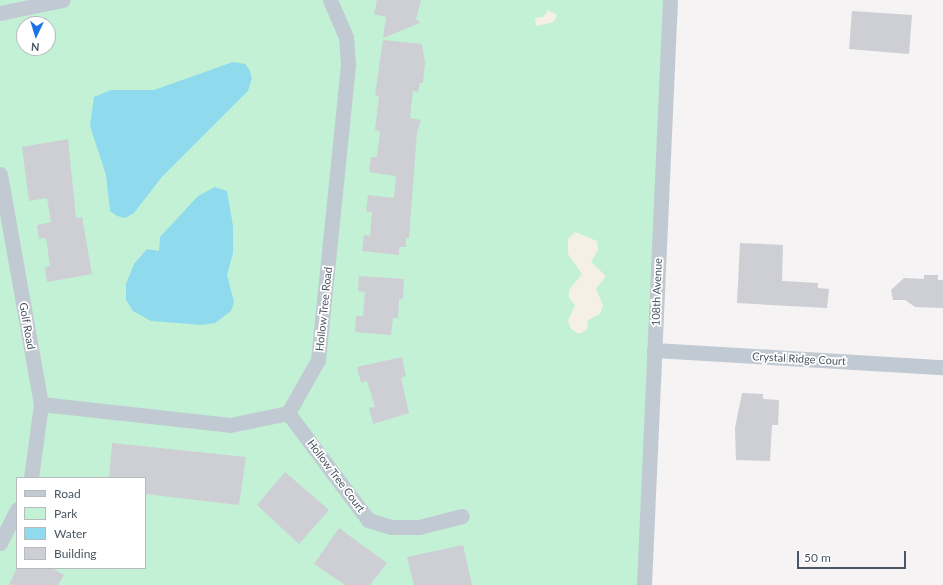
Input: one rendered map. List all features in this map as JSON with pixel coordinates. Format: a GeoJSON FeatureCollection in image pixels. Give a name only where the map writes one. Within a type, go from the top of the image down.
{"type":"FeatureCollection","features":[{"type":"Feature","properties":{"kind":"street"},"geometry":{"type":"LineString","coordinates":[[0,13],[63,0]]}},
{"type":"Feature","properties":{"kind":"street","name":"Hollow Tree Road"},"geometry":{"type":"LineString","coordinates":[[288,413],[306,387],[319,352],[348,65],[346,37],[330,0]]}},
{"type":"Feature","properties":{"kind":"street","name":"108th Avenue"},"geometry":{"type":"LineString","coordinates":[[644,585],[670,0]]}},
{"type":"Feature","properties":{"kind":"street","name":"Golf Road"},"geometry":{"type":"LineString","coordinates":[[0,174],[41,404],[31,477]]}},
{"type":"Feature","properties":{"kind":"street","name":"Crystal Ridge Court"},"geometry":{"type":"LineString","coordinates":[[654,350],[943,367]]}},
{"type":"Feature","properties":{"kind":"street"},"geometry":{"type":"LineString","coordinates":[[41,404],[230,425],[288,413]]}},
{"type":"Feature","properties":{"kind":"street","name":"Hollow Tree Court"},"geometry":{"type":"LineString","coordinates":[[288,413],[368,520],[391,527],[419,527],[462,516]]}},
{"type":"Feature","properties":{"kind":"street"},"geometry":{"type":"LineString","coordinates":[[0,544],[16,511]]}},
{"type":"Feature","properties":{"kind":"green space"},"geometry":{"type":"Polygon","coordinates":[[[0,0],[668,0],[645,585],[0,585],[0,0]]]}},
{"type":"Feature","properties":{"kind":"sand"},"geometry":{"type":"Polygon","coordinates":[[[548,10],[557,15],[554,22],[536,26],[535,18],[543,17],[548,10]]]}},
{"type":"Feature","properties":{"kind":"sand"},"geometry":{"type":"Polygon","coordinates":[[[575,232],[597,241],[598,250],[591,262],[606,276],[596,289],[603,305],[600,314],[588,320],[587,330],[579,334],[571,329],[568,321],[575,305],[569,298],[569,290],[582,274],[568,254],[568,239],[575,232]]]}},
{"type":"Feature","properties":{"kind":"water"},"geometry":{"type":"Polygon","coordinates":[[[233,62],[245,64],[249,69],[252,78],[248,91],[161,178],[134,213],[125,218],[117,216],[110,211],[106,175],[90,126],[94,97],[111,90],[154,90],[233,62]]]}},
{"type":"Feature","properties":{"kind":"water"},"geometry":{"type":"Polygon","coordinates":[[[215,187],[227,191],[233,226],[233,253],[227,275],[234,302],[231,311],[215,323],[203,325],[151,321],[133,311],[126,300],[126,284],[134,264],[147,249],[159,251],[160,237],[198,196],[215,187]]]}},
{"type":"Feature","properties":{"kind":"building"},"geometry":{"type":"Polygon","coordinates":[[[377,0],[421,0],[416,19],[420,23],[383,38],[386,17],[374,14],[377,0]]]}},
{"type":"Feature","properties":{"kind":"building"},"geometry":{"type":"Polygon","coordinates":[[[852,11],[912,15],[909,54],[849,49],[852,11]]]}},
{"type":"Feature","properties":{"kind":"building"},"geometry":{"type":"Polygon","coordinates":[[[383,40],[422,44],[425,63],[423,83],[420,83],[418,92],[413,91],[410,118],[421,120],[417,132],[409,238],[406,238],[406,247],[399,247],[399,255],[362,251],[364,235],[370,236],[372,212],[366,211],[368,195],[394,198],[396,176],[369,172],[371,157],[377,157],[380,131],[375,130],[379,96],[375,95],[383,40]]]}},
{"type":"Feature","properties":{"kind":"building"},"geometry":{"type":"Polygon","coordinates":[[[68,139],[76,218],[82,217],[92,274],[47,282],[45,267],[50,266],[46,238],[39,239],[37,225],[51,222],[47,198],[29,201],[22,147],[68,139]]]}},
{"type":"Feature","properties":{"kind":"building"},"geometry":{"type":"Polygon","coordinates":[[[740,243],[783,245],[782,281],[818,283],[818,288],[829,289],[827,308],[737,303],[740,243]]]}},
{"type":"Feature","properties":{"kind":"building"},"geometry":{"type":"Polygon","coordinates":[[[924,275],[938,275],[938,280],[943,280],[943,308],[915,307],[905,300],[893,300],[891,290],[904,278],[924,279],[924,275]]]}},
{"type":"Feature","properties":{"kind":"building"},"geometry":{"type":"Polygon","coordinates":[[[359,276],[404,279],[403,299],[399,299],[398,318],[393,318],[391,335],[355,332],[356,316],[363,316],[365,292],[358,291],[359,276]]]}},
{"type":"Feature","properties":{"kind":"building"},"geometry":{"type":"Polygon","coordinates":[[[402,357],[406,376],[401,378],[409,413],[373,424],[369,408],[375,407],[367,381],[361,383],[357,367],[402,357]]]}},
{"type":"Feature","properties":{"kind":"building"},"geometry":{"type":"Polygon","coordinates":[[[742,393],[763,394],[763,399],[779,400],[778,425],[772,425],[770,461],[736,460],[735,428],[742,393]]]}},
{"type":"Feature","properties":{"kind":"building"},"geometry":{"type":"Polygon","coordinates":[[[112,443],[246,457],[239,505],[146,494],[146,477],[109,477],[112,443]]]}},
{"type":"Feature","properties":{"kind":"building"},"geometry":{"type":"Polygon","coordinates":[[[285,472],[329,510],[299,544],[257,505],[285,472]]]}},
{"type":"Feature","properties":{"kind":"building"},"geometry":{"type":"Polygon","coordinates":[[[339,528],[387,563],[370,585],[345,585],[314,564],[339,528]]]}},
{"type":"Feature","properties":{"kind":"building"},"geometry":{"type":"Polygon","coordinates":[[[463,545],[472,585],[414,585],[407,557],[463,545]]]}},
{"type":"Feature","properties":{"kind":"building"},"geometry":{"type":"Polygon","coordinates":[[[17,569],[54,569],[64,575],[58,585],[9,585],[17,569]]]}}]}
